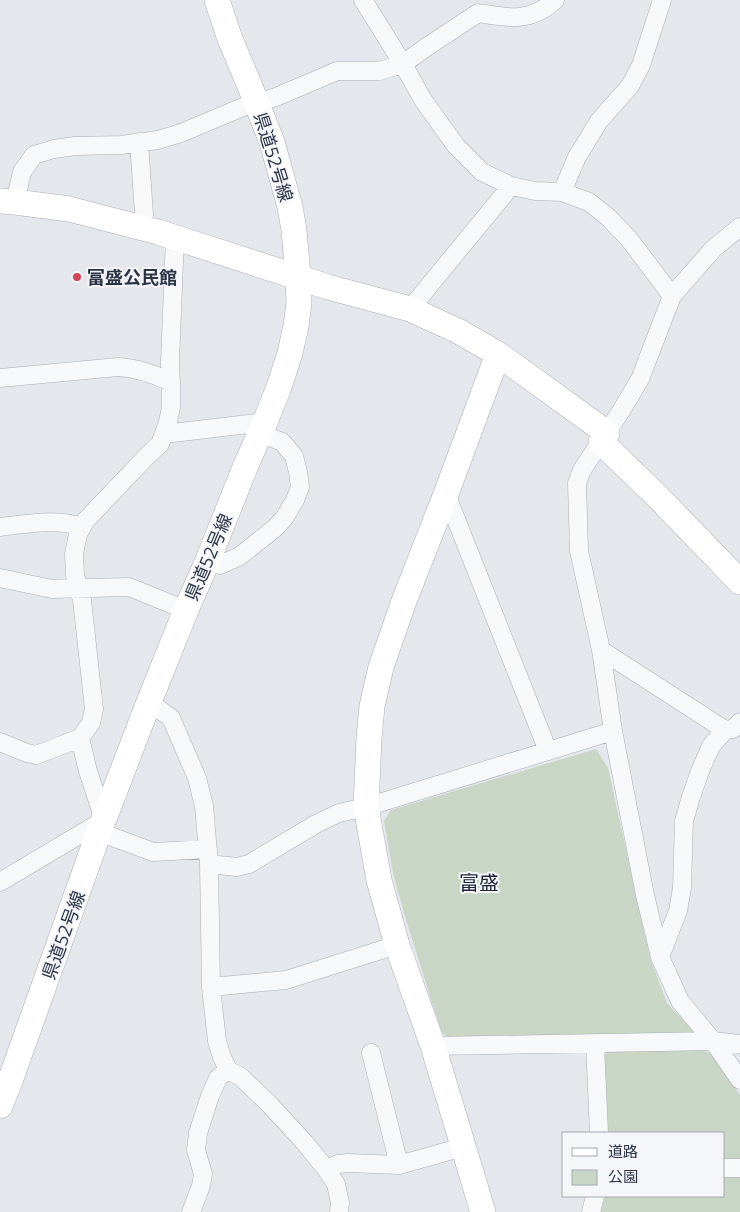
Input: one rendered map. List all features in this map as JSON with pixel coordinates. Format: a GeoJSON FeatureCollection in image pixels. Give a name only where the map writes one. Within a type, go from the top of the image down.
{"type":"FeatureCollection","features":[{"type":"Feature","properties":{"kind":"street","name":"県道52号線"},"geometry":{"type":"LineString","coordinates":[[0,1106],[149,702],[263,427],[290,353],[296,326],[299,303],[298,276],[290,207],[272,142],[230,39],[217,0]]}},
{"type":"Feature","properties":{"kind":"street"},"geometry":{"type":"LineString","coordinates":[[363,0],[423,100],[456,146],[482,172],[511,186],[535,191],[562,192],[589,202],[608,217],[629,239],[672,296]]}},
{"type":"Feature","properties":{"kind":"street"},"geometry":{"type":"LineString","coordinates":[[555,0],[539,12],[521,18],[502,18],[472,7],[425,48],[402,64],[379,71],[337,71],[276,97],[243,107],[158,140],[121,145],[54,148],[34,155],[22,172],[7,202],[68,209],[175,237],[410,310],[458,331],[498,354],[604,438],[740,582]]}},
{"type":"Feature","properties":{"kind":"street"},"geometry":{"type":"LineString","coordinates":[[562,192],[577,157],[599,122],[634,79],[641,65],[662,0]]}},
{"type":"Feature","properties":{"kind":"street"},"geometry":{"type":"LineString","coordinates":[[139,142],[144,229]]}},
{"type":"Feature","properties":{"kind":"street"},"geometry":{"type":"LineString","coordinates":[[410,310],[511,186]]}},
{"type":"Feature","properties":{"kind":"street"},"geometry":{"type":"LineString","coordinates":[[740,227],[713,249],[672,296],[640,378],[604,438],[582,470],[577,483],[579,552],[600,650],[645,895],[660,957],[680,1000],[713,1041],[740,1080]]}},
{"type":"Feature","properties":{"kind":"street"},"geometry":{"type":"LineString","coordinates":[[0,742],[36,755],[80,738],[91,723],[94,709],[83,608],[75,575],[74,554],[78,534],[86,520],[148,454],[160,444],[164,434],[171,407],[170,362],[175,237]]}},
{"type":"Feature","properties":{"kind":"street"},"geometry":{"type":"LineString","coordinates":[[483,1212],[433,1046],[397,945],[379,880],[366,808],[372,706],[381,667],[498,354]]}},
{"type":"Feature","properties":{"kind":"street"},"geometry":{"type":"LineString","coordinates":[[0,378],[118,367],[133,368],[171,382]]}},
{"type":"Feature","properties":{"kind":"street"},"geometry":{"type":"LineString","coordinates":[[164,434],[263,427],[282,442],[294,456],[300,486],[295,500],[285,517],[275,528],[240,556],[220,565],[208,560]]}},
{"type":"Feature","properties":{"kind":"street"},"geometry":{"type":"LineString","coordinates":[[446,494],[548,751]]}},
{"type":"Feature","properties":{"kind":"street"},"geometry":{"type":"LineString","coordinates":[[0,527],[59,522],[71,523],[82,527]]}},
{"type":"Feature","properties":{"kind":"street"},"geometry":{"type":"LineString","coordinates":[[0,578],[52,589],[129,587],[186,610]]}},
{"type":"Feature","properties":{"kind":"street"},"geometry":{"type":"LineString","coordinates":[[600,650],[732,726],[711,746],[691,797],[684,821],[682,888],[678,911],[660,957]]}},
{"type":"Feature","properties":{"kind":"street"},"geometry":{"type":"LineString","coordinates":[[149,702],[171,718],[197,778],[204,806],[208,857],[211,987],[216,1041],[228,1070],[241,1077],[270,1106],[326,1169],[336,1184],[340,1203],[339,1212]]}},
{"type":"Feature","properties":{"kind":"street"},"geometry":{"type":"LineString","coordinates":[[80,738],[102,826],[153,852],[208,857],[237,867],[250,864],[316,824],[339,813],[366,808],[614,731]]}},
{"type":"Feature","properties":{"kind":"street"},"geometry":{"type":"LineString","coordinates":[[0,882],[102,826]]}},
{"type":"Feature","properties":{"kind":"street"},"geometry":{"type":"LineString","coordinates":[[211,987],[286,980],[397,945]]}},
{"type":"Feature","properties":{"kind":"street"},"geometry":{"type":"LineString","coordinates":[[433,1046],[713,1041],[740,1044]]}},
{"type":"Feature","properties":{"kind":"street"},"geometry":{"type":"LineString","coordinates":[[595,1044],[599,1132]]}},
{"type":"Feature","properties":{"kind":"street"},"geometry":{"type":"LineString","coordinates":[[371,1054],[399,1165]]}},
{"type":"Feature","properties":{"kind":"street"},"geometry":{"type":"LineString","coordinates":[[191,1212],[201,1186],[203,1174],[196,1150],[198,1133],[218,1078],[228,1070]]}},
{"type":"Feature","properties":{"kind":"street"},"geometry":{"type":"LineString","coordinates":[[326,1169],[338,1164],[348,1163],[399,1165],[463,1147]]}},
{"type":"Feature","properties":{"kind":"street"},"geometry":{"type":"LineString","coordinates":[[725,1168],[740,1168]]}},
{"type":"Feature","properties":{"kind":"street"},"geometry":{"type":"LineString","coordinates":[[592,1212],[595,1197]]}},
{"type":"Feature","properties":{"kind":"green space"},"geometry":{"type":"Polygon","coordinates":[[[596,749],[608,768],[650,958],[667,1003],[695,1033],[449,1039],[441,1031],[404,913],[393,873],[384,821],[391,810],[596,749]]]}},
{"type":"Feature","properties":{"kind":"green space"},"geometry":{"type":"Polygon","coordinates":[[[698,1049],[710,1053],[740,1095],[740,1161],[725,1161],[725,1132],[605,1132],[603,1057],[609,1050],[698,1049]]]}},
{"type":"Feature","properties":{"kind":"green space"},"geometry":{"type":"Polygon","coordinates":[[[740,1176],[740,1212],[601,1212],[605,1197],[725,1197],[725,1177],[740,1176]]]}},
{"type":"Feature","properties":{"kind":"place","name":"富盛公民館"},"geometry":{"type":"Point","coordinates":[77,277]}},
{"type":"Feature","properties":{"kind":"district","name":"富盛"},"geometry":{"type":"Point","coordinates":[479,882]}}]}
